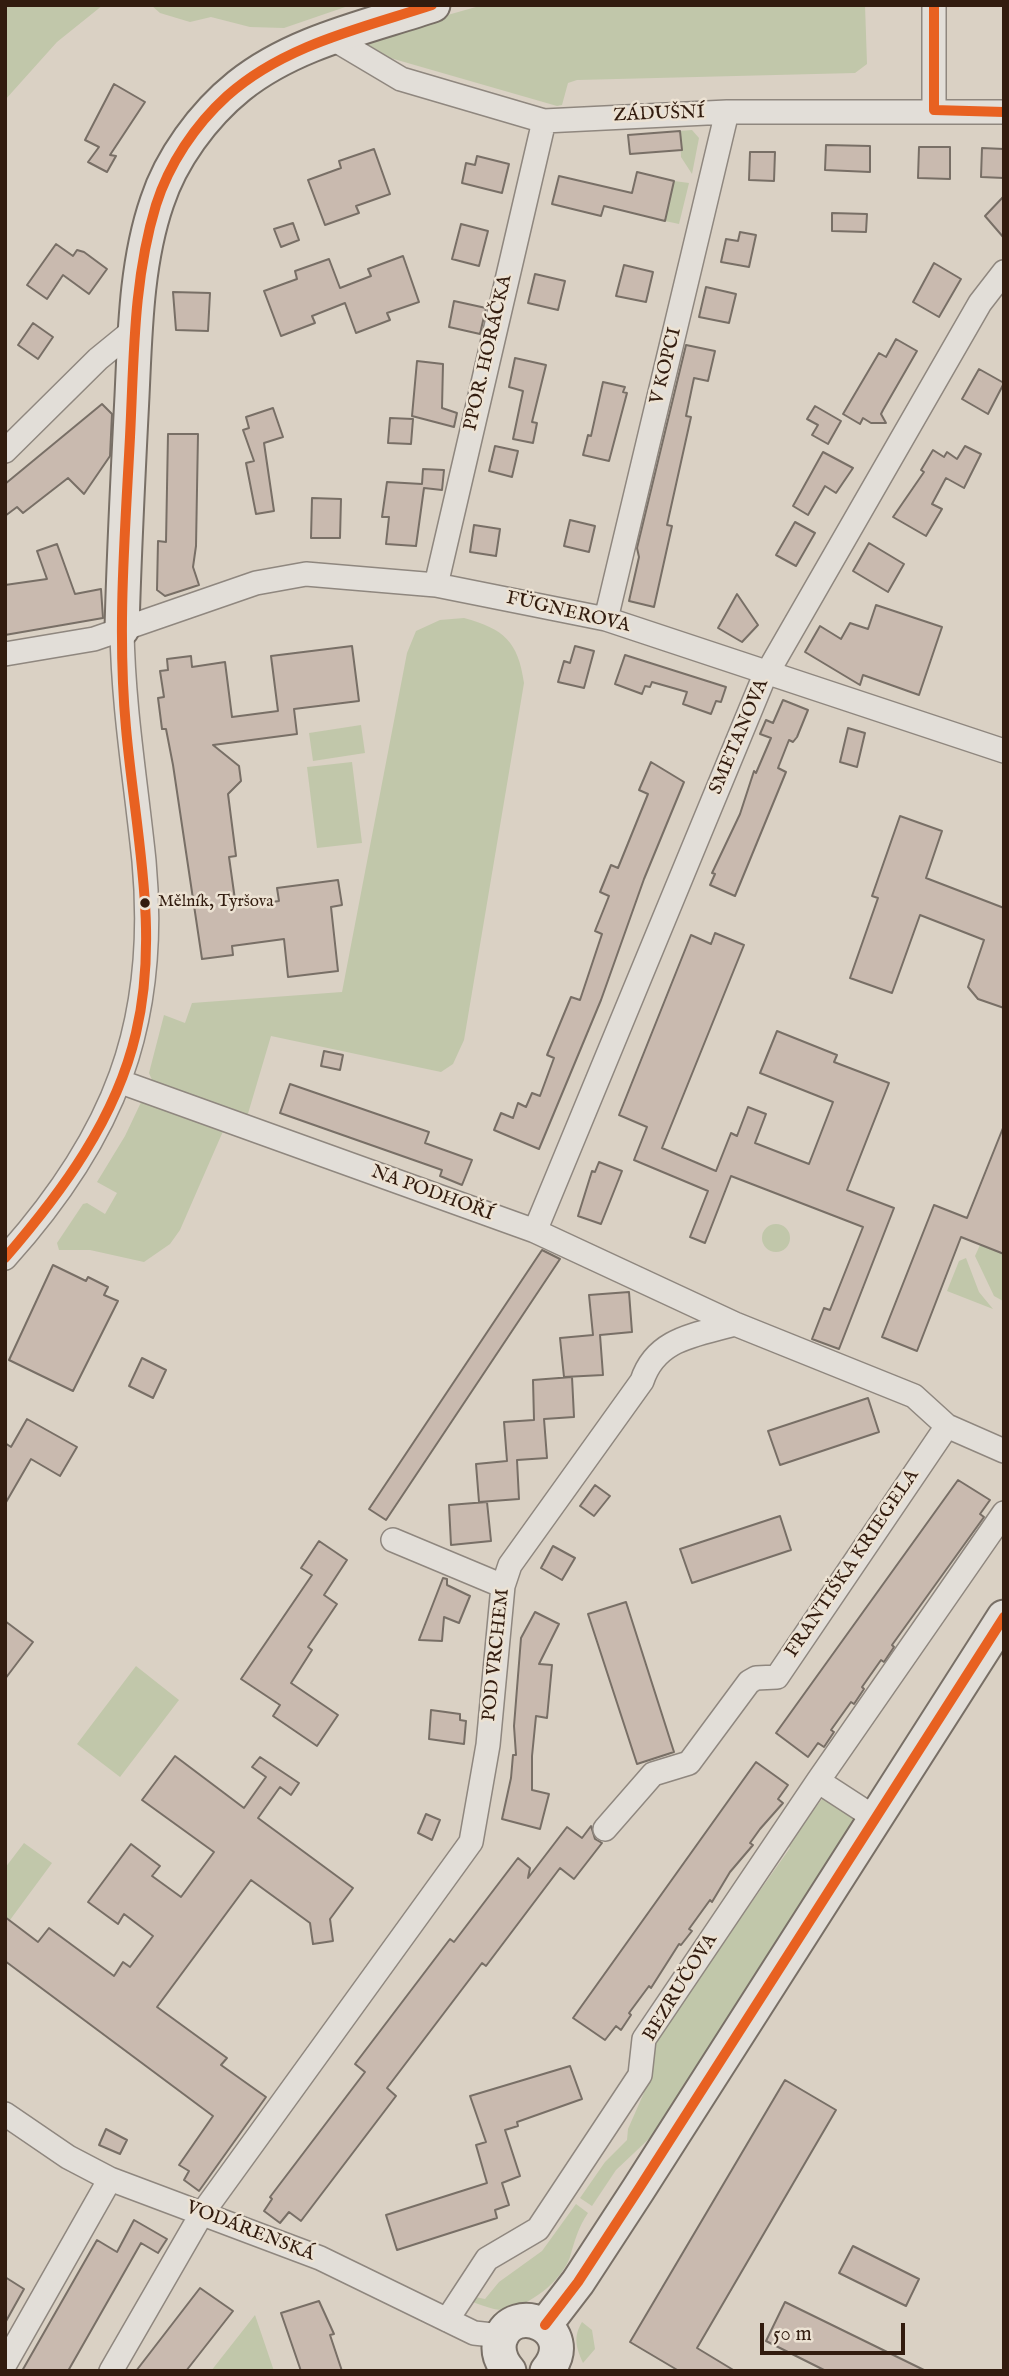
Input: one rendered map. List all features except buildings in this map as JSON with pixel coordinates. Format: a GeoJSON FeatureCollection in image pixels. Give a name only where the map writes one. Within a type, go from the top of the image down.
{"type":"FeatureCollection","features":[{"type":"Feature","properties":{"kind":"street"},"geometry":{"type":"LineString","coordinates":[[5,1258],[35,1225],[102,1122],[121,1082],[143,997],[147,936],[144,860],[123,694],[122,629],[136,328],[148,240],[157,202],[181,151],[238,87],[275,62],[332,38],[433,5]]}},
{"type":"Feature","properties":{"kind":"street"},"geometry":{"type":"LineString","coordinates":[[934,5],[934,110]]}},
{"type":"Feature","properties":{"kind":"street","name":"ZÁDUŠNÍ"},"geometry":{"type":"LineString","coordinates":[[332,38],[401,79],[544,121],[727,113],[934,110],[1004,112]]}},
{"type":"Feature","properties":{"kind":"street","name":"V KOPCI"},"geometry":{"type":"LineString","coordinates":[[606,619],[727,113]]}},
{"type":"Feature","properties":{"kind":"street","name":"PPOR. HORÁČKA"},"geometry":{"type":"LineString","coordinates":[[436,585],[544,121]]}},
{"type":"Feature","properties":{"kind":"street","name":"SMETANOVA"},"geometry":{"type":"LineString","coordinates":[[535,1231],[768,672],[980,303],[1004,272]]}},
{"type":"Feature","properties":{"kind":"street"},"geometry":{"type":"LineString","coordinates":[[5,451],[98,359],[136,328]]}},
{"type":"Feature","properties":{"kind":"street","name":"FÜGNEROVA"},"geometry":{"type":"LineString","coordinates":[[5,654],[94,639],[256,583],[281,577],[306,574],[436,585],[606,619],[1004,751]]}},
{"type":"Feature","properties":{"kind":"street","name":"NA PODHOŘÍ"},"geometry":{"type":"LineString","coordinates":[[121,1082],[535,1231],[735,1324]]}},
{"type":"Feature","properties":{"kind":"street"},"geometry":{"type":"LineString","coordinates":[[735,1324],[914,1396],[947,1426],[1004,1451]]}},
{"type":"Feature","properties":{"kind":"street","name":"POD VRCHEM"},"geometry":{"type":"LineString","coordinates":[[111,2371],[201,2215],[471,1842],[488,1745],[503,1586],[510,1564],[642,1381],[646,1367],[667,1344],[735,1324]]}},
{"type":"Feature","properties":{"kind":"street","name":"FRANTIŠKA KRIEGELA"},"geometry":{"type":"LineString","coordinates":[[605,1829],[653,1774],[689,1763],[749,1682],[757,1678],[777,1676],[947,1426]]}},
{"type":"Feature","properties":{"kind":"street","name":"BEZRUČOVA"},"geometry":{"type":"LineString","coordinates":[[447,2320],[487,2259],[538,2230],[640,2075],[644,2039],[818,1781],[1004,1513]]}},
{"type":"Feature","properties":{"kind":"street"},"geometry":{"type":"LineString","coordinates":[[393,1540],[503,1586]]}},
{"type":"Feature","properties":{"kind":"street"},"geometry":{"type":"LineString","coordinates":[[545,2325],[578,2282],[630,2202],[1004,1617]]}},
{"type":"Feature","properties":{"kind":"street"},"geometry":{"type":"LineString","coordinates":[[818,1781],[875,1818]]}},
{"type":"Feature","properties":{"kind":"street","name":"VODÁRENSKÁ"},"geometry":{"type":"LineString","coordinates":[[5,2113],[68,2157],[110,2179],[320,2258],[474,2333],[502,2336]]}},
{"type":"Feature","properties":{"kind":"street"},"geometry":{"type":"LineString","coordinates":[[5,2364],[110,2179]]}},
{"type":"Feature","properties":{"kind":"street"},"geometry":{"type":"LineString","coordinates":[[509,2371],[499,2353],[502,2336],[511,2325],[524,2320],[545,2325],[556,2343],[553,2368]]}},
{"type":"Feature","properties":{"kind":"green space"},"geometry":{"type":"Polygon","coordinates":[[[5,5],[103,5],[57,42],[5,100],[5,5]]]}},
{"type":"Feature","properties":{"kind":"green space"},"geometry":{"type":"Polygon","coordinates":[[[151,5],[351,5],[284,28],[250,27],[211,17],[190,22],[160,13],[151,5]]]}},
{"type":"Feature","properties":{"kind":"green space"},"geometry":{"type":"Polygon","coordinates":[[[483,5],[865,5],[867,64],[855,73],[577,80],[568,83],[562,105],[557,106],[366,51],[359,40],[483,5]]]}},
{"type":"Feature","properties":{"kind":"green space"},"geometry":{"type":"Polygon","coordinates":[[[692,130],[699,138],[692,174],[681,157],[680,131],[692,130]]]}},
{"type":"Feature","properties":{"kind":"green space"},"geometry":{"type":"Polygon","coordinates":[[[674,181],[689,183],[679,224],[665,221],[674,181]]]}},
{"type":"Feature","properties":{"kind":"green space"},"geometry":{"type":"Polygon","coordinates":[[[464,618],[489,627],[507,639],[518,657],[524,683],[464,1040],[453,1064],[441,1072],[271,1036],[247,1117],[235,1116],[152,1080],[149,1073],[164,1015],[185,1023],[192,1003],[342,992],[407,653],[416,631],[440,620],[464,618]]]}},
{"type":"Feature","properties":{"kind":"green space"},"geometry":{"type":"Polygon","coordinates":[[[361,725],[365,753],[313,761],[309,733],[361,725]]]}},
{"type":"Feature","properties":{"kind":"green space"},"geometry":{"type":"Polygon","coordinates":[[[352,762],[362,843],[317,848],[307,767],[352,762]]]}},
{"type":"Feature","properties":{"kind":"green space"},"geometry":{"type":"Polygon","coordinates":[[[144,1096],[224,1129],[180,1230],[170,1244],[144,1262],[90,1250],[59,1250],[57,1243],[83,1204],[87,1203],[105,1214],[117,1193],[97,1182],[125,1136],[144,1096]]]}},
{"type":"Feature","properties":{"kind":"green space"},"geometry":{"type":"Polygon","coordinates":[[[776,1224],[786,1228],[790,1238],[786,1248],[776,1252],[766,1248],[762,1238],[766,1228],[776,1224]]]}},
{"type":"Feature","properties":{"kind":"green space"},"geometry":{"type":"Polygon","coordinates":[[[999,1242],[1004,1244],[1003,1301],[994,1296],[975,1256],[980,1245],[995,1251],[999,1242]]]}},
{"type":"Feature","properties":{"kind":"green space"},"geometry":{"type":"Polygon","coordinates":[[[966,1258],[979,1292],[993,1309],[947,1291],[959,1261],[966,1258]]]}},
{"type":"Feature","properties":{"kind":"green space"},"geometry":{"type":"Polygon","coordinates":[[[136,1666],[179,1700],[120,1777],[77,1744],[136,1666]]]}},
{"type":"Feature","properties":{"kind":"green space"},"geometry":{"type":"Polygon","coordinates":[[[827,1793],[856,1817],[652,2136],[616,2170],[592,2206],[580,2198],[605,2162],[627,2140],[628,2129],[650,2079],[653,2042],[790,1848],[787,1843],[827,1793]]]}},
{"type":"Feature","properties":{"kind":"green space"},"geometry":{"type":"Polygon","coordinates":[[[24,1843],[52,1863],[10,1920],[5,1917],[5,1868],[24,1843]]]}},
{"type":"Feature","properties":{"kind":"green space"},"geometry":{"type":"Polygon","coordinates":[[[576,2204],[588,2213],[579,2229],[566,2266],[552,2284],[514,2308],[493,2309],[473,2302],[475,2297],[485,2299],[499,2282],[542,2251],[576,2204]]]}},
{"type":"Feature","properties":{"kind":"green space"},"geometry":{"type":"Polygon","coordinates":[[[255,2315],[274,2371],[211,2371],[255,2315]]]}},
{"type":"Feature","properties":{"kind":"green space"},"geometry":{"type":"Polygon","coordinates":[[[582,2322],[592,2330],[595,2349],[583,2363],[576,2342],[582,2322]]]}},
{"type":"Feature","properties":{"kind":"transit line"},"geometry":{"type":"LineString","coordinates":[[5,1258],[47,1207],[101,1125],[127,1065],[143,995],[146,919],[123,692],[122,619],[136,320],[148,233],[161,190],[194,132],[215,107],[249,78],[298,51],[325,40],[432,5]]}},
{"type":"Feature","properties":{"kind":"transit line"},"geometry":{"type":"LineString","coordinates":[[934,5],[934,110]]}},
{"type":"Feature","properties":{"kind":"transit line"},"geometry":{"type":"LineString","coordinates":[[934,110],[1004,112]]}},
{"type":"Feature","properties":{"kind":"transit line"},"geometry":{"type":"LineString","coordinates":[[545,2325],[578,2282],[638,2190],[1004,1617]]}},
{"type":"Feature","properties":{"kind":"place","name":"Mělník, Tyršova"},"geometry":{"type":"Point","coordinates":[145,903]}}]}
